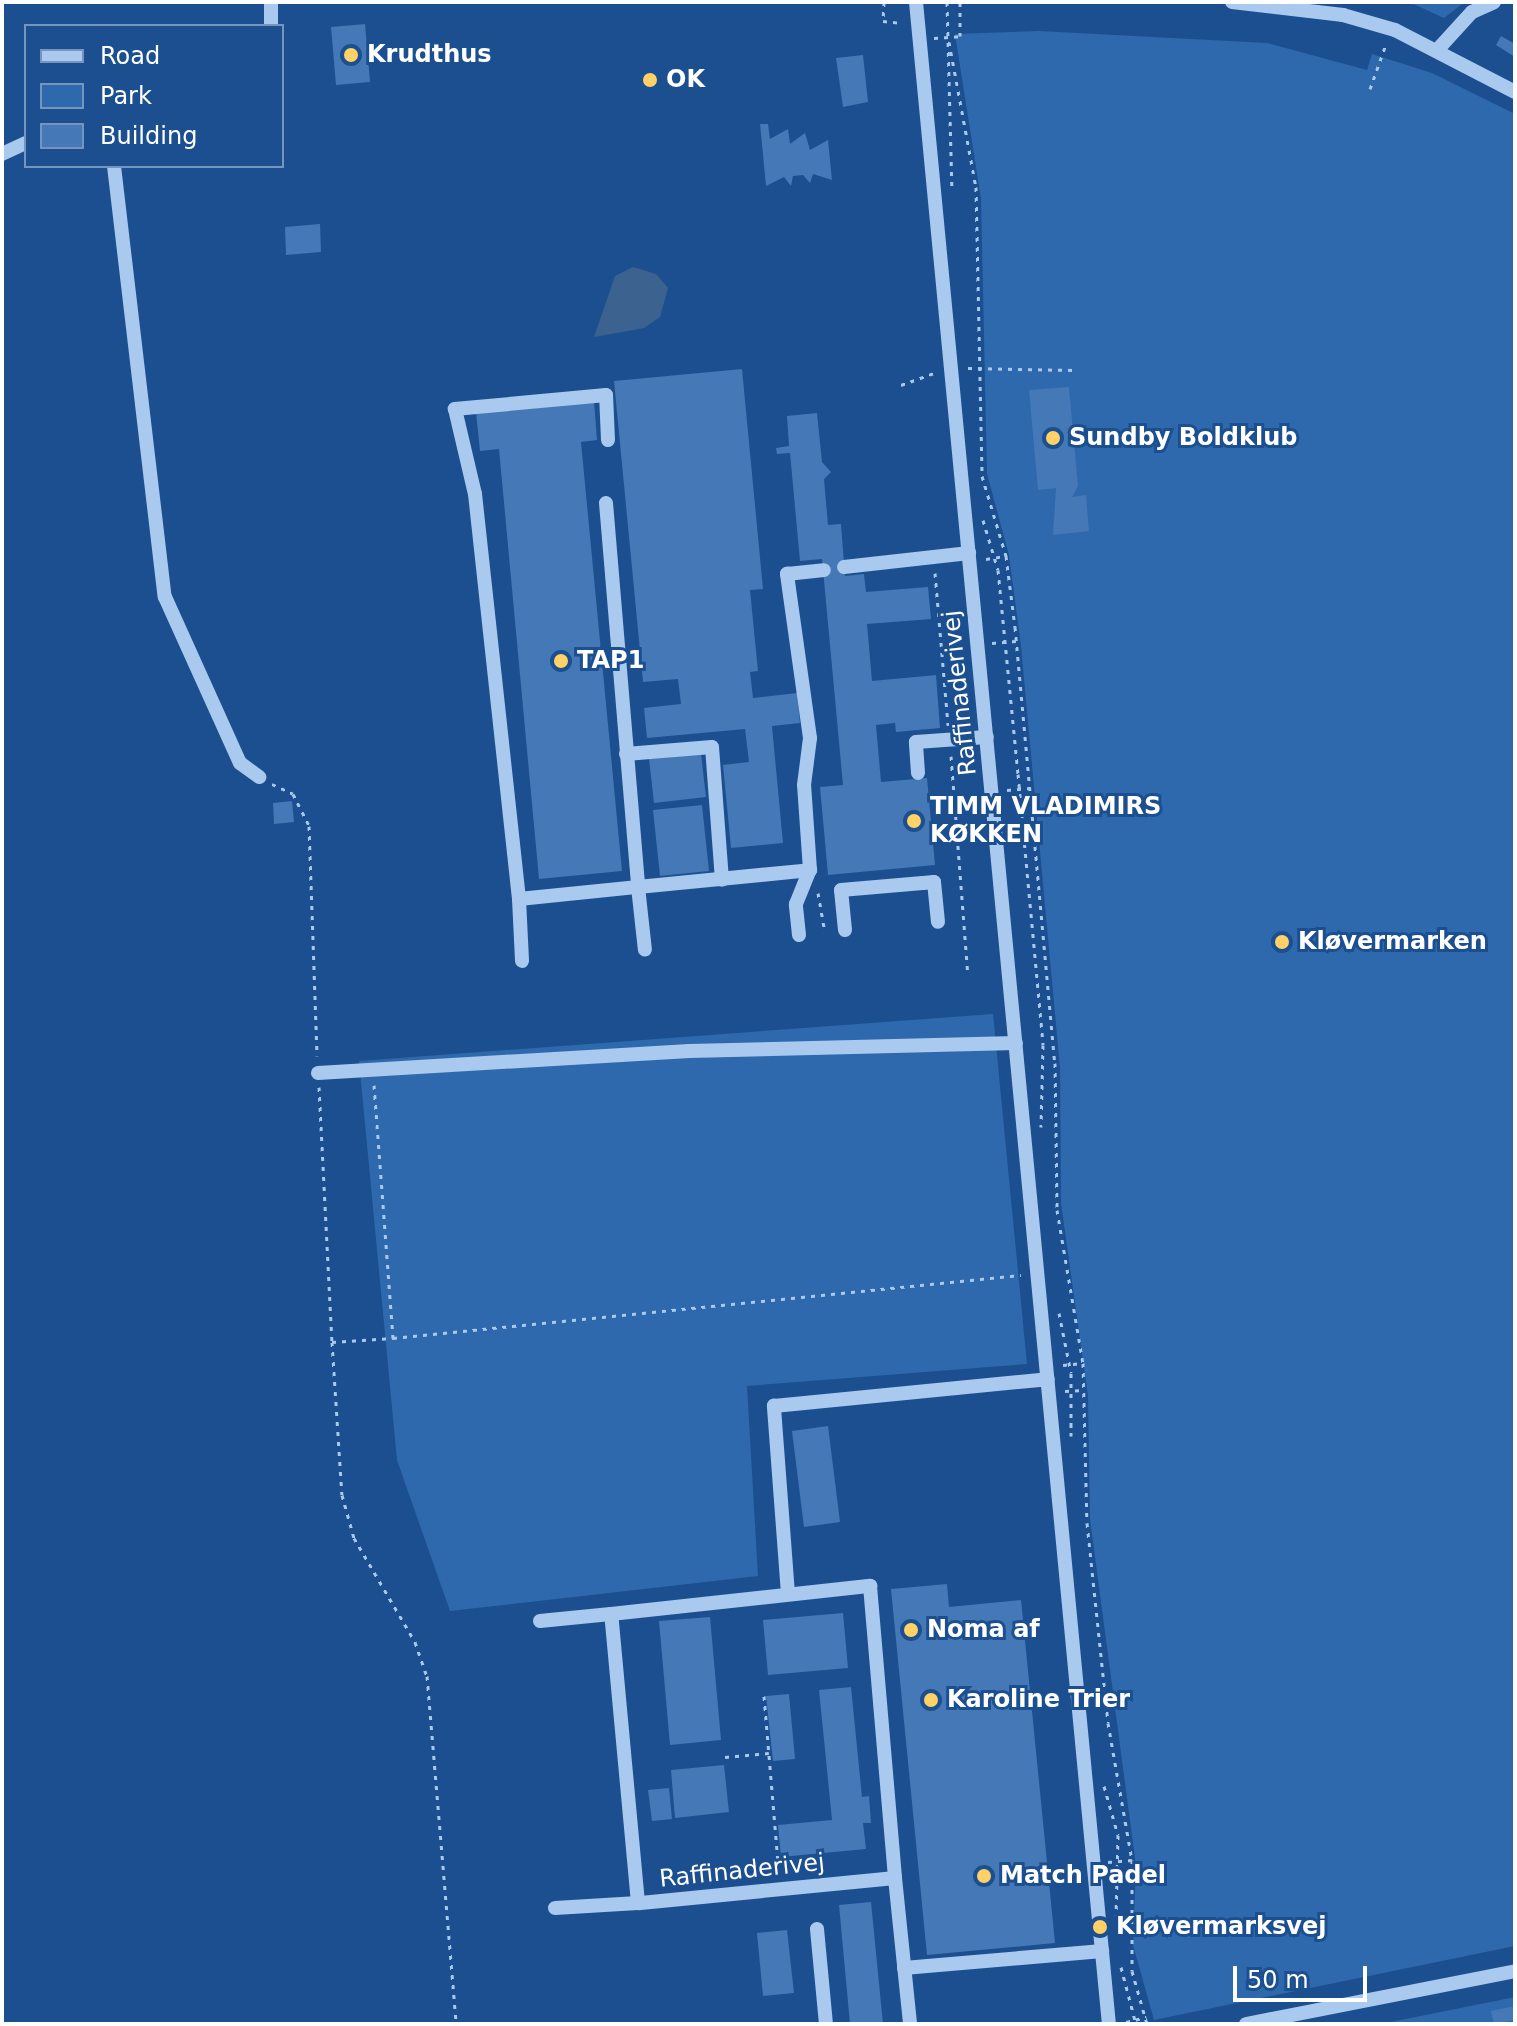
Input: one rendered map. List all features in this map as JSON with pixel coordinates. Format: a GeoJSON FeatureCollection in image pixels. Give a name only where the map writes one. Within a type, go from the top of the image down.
{"type":"FeatureCollection","features":[{"type":"Feature","properties":{"kind":"street"},"geometry":{"type":"LineString","coordinates":[[271,2],[271,24]]}},
{"type":"Feature","properties":{"kind":"street","name":"Raffinaderivej"},"geometry":{"type":"LineString","coordinates":[[916,2],[959,369],[969,553],[1102,1951],[1112,2024]]}},
{"type":"Feature","properties":{"kind":"street"},"geometry":{"type":"LineString","coordinates":[[1232,2],[1344,8],[1440,47],[1515,92]]}},
{"type":"Feature","properties":{"kind":"street"},"geometry":{"type":"LineString","coordinates":[[1440,47],[1472,12],[1494,2]]}},
{"type":"Feature","properties":{"kind":"street"},"geometry":{"type":"LineString","coordinates":[[2,154],[24,144]]}},
{"type":"Feature","properties":{"kind":"street"},"geometry":{"type":"LineString","coordinates":[[114,168],[165,597],[240,763],[259,777]]}},
{"type":"Feature","properties":{"kind":"street"},"geometry":{"type":"LineString","coordinates":[[522,961],[519,899],[475,494],[455,409],[606,395],[608,440]]}},
{"type":"Feature","properties":{"kind":"street"},"geometry":{"type":"LineString","coordinates":[[606,503],[645,950]]}},
{"type":"Feature","properties":{"kind":"street"},"geometry":{"type":"LineString","coordinates":[[844,567],[969,553]]}},
{"type":"Feature","properties":{"kind":"street"},"geometry":{"type":"LineString","coordinates":[[799,935],[796,904],[810,870],[807,677],[791,630],[787,574],[824,570]]}},
{"type":"Feature","properties":{"kind":"street"},"geometry":{"type":"LineString","coordinates":[[918,773],[916,742],[987,737]]}},
{"type":"Feature","properties":{"kind":"street"},"geometry":{"type":"LineString","coordinates":[[626,754],[712,747],[722,880]]}},
{"type":"Feature","properties":{"kind":"street"},"geometry":{"type":"LineString","coordinates":[[519,899],[810,870]]}},
{"type":"Feature","properties":{"kind":"street"},"geometry":{"type":"LineString","coordinates":[[845,930],[841,890],[934,882],[938,922]]}},
{"type":"Feature","properties":{"kind":"street"},"geometry":{"type":"LineString","coordinates":[[318,1073],[373,1073],[689,1051],[1016,1043]]}},
{"type":"Feature","properties":{"kind":"street"},"geometry":{"type":"LineString","coordinates":[[788,1594],[774,1406],[1048,1379]]}},
{"type":"Feature","properties":{"kind":"street"},"geometry":{"type":"LineString","coordinates":[[540,1621],[870,1586],[910,2024]]}},
{"type":"Feature","properties":{"kind":"street","name":"Raffinaderivej"},"geometry":{"type":"LineString","coordinates":[[611,1614],[638,1903],[895,1878]]}},
{"type":"Feature","properties":{"kind":"street"},"geometry":{"type":"LineString","coordinates":[[555,1908],[638,1903]]}},
{"type":"Feature","properties":{"kind":"street"},"geometry":{"type":"LineString","coordinates":[[817,1929],[826,2024]]}},
{"type":"Feature","properties":{"kind":"street"},"geometry":{"type":"LineString","coordinates":[[904,1968],[1102,1951]]}},
{"type":"Feature","properties":{"kind":"street"},"geometry":{"type":"LineString","coordinates":[[1246,2024],[1515,1971]]}},
{"type":"Feature","properties":{"kind":"path"},"geometry":{"type":"LineString","coordinates":[[884,2],[883,21],[900,21],[904,40],[960,36],[960,2]]}},
{"type":"Feature","properties":{"kind":"path"},"geometry":{"type":"LineString","coordinates":[[947,2],[952,195]]}},
{"type":"Feature","properties":{"kind":"path"},"geometry":{"type":"LineString","coordinates":[[1370,89],[1392,29]]}},
{"type":"Feature","properties":{"kind":"path"},"geometry":{"type":"LineString","coordinates":[[947,36],[961,79],[976,187],[982,476],[1006,556],[1016,641],[1055,1063],[1057,1210],[1083,1363],[1091,1570],[1132,1860],[1128,1925],[1147,2024]]}},
{"type":"Feature","properties":{"kind":"path"},"geometry":{"type":"LineString","coordinates":[[965,353],[959,369],[967,384]]}},
{"type":"Feature","properties":{"kind":"path"},"geometry":{"type":"LineString","coordinates":[[901,385],[959,369],[1076,370]]}},
{"type":"Feature","properties":{"kind":"path"},"geometry":{"type":"LineString","coordinates":[[971,429],[976,489]]}},
{"type":"Feature","properties":{"kind":"path"},"geometry":{"type":"LineString","coordinates":[[980,509],[995,558],[1019,789],[1043,1045],[1040,1142]]}},
{"type":"Feature","properties":{"kind":"path"},"geometry":{"type":"LineString","coordinates":[[995,558],[1006,556]]}},
{"type":"Feature","properties":{"kind":"path"},"geometry":{"type":"LineString","coordinates":[[934,557],[968,975]]}},
{"type":"Feature","properties":{"kind":"path"},"geometry":{"type":"LineString","coordinates":[[1005,643],[1016,641]]}},
{"type":"Feature","properties":{"kind":"path"},"geometry":{"type":"LineString","coordinates":[[259,777],[293,794],[309,826],[318,1073],[342,1495],[354,1538],[415,1642],[427,1676],[456,2024]]}},
{"type":"Feature","properties":{"kind":"path"},"geometry":{"type":"LineString","coordinates":[[1019,789],[1031,788]]}},
{"type":"Feature","properties":{"kind":"path"},"geometry":{"type":"LineString","coordinates":[[810,870],[825,932]]}},
{"type":"Feature","properties":{"kind":"path"},"geometry":{"type":"LineString","coordinates":[[373,1073],[393,1338]]}},
{"type":"Feature","properties":{"kind":"path"},"geometry":{"type":"LineString","coordinates":[[332,1342],[1037,1273]]}},
{"type":"Feature","properties":{"kind":"path"},"geometry":{"type":"LineString","coordinates":[[1057,1304],[1073,1391],[1070,1445]]}},
{"type":"Feature","properties":{"kind":"path"},"geometry":{"type":"LineString","coordinates":[[1070,1365],[1083,1363]]}},
{"type":"Feature","properties":{"kind":"path"},"geometry":{"type":"LineString","coordinates":[[1073,1391],[1084,1390]]}},
{"type":"Feature","properties":{"kind":"path"},"geometry":{"type":"LineString","coordinates":[[764,1696],[781,1889]]}},
{"type":"Feature","properties":{"kind":"path"},"geometry":{"type":"LineString","coordinates":[[725,1757],[769,1753]]}},
{"type":"Feature","properties":{"kind":"path"},"geometry":{"type":"LineString","coordinates":[[1102,1781],[1120,1861],[1117,1924],[1128,1925]]}},
{"type":"Feature","properties":{"kind":"path"},"geometry":{"type":"LineString","coordinates":[[1120,1861],[1132,1860]]}},
{"type":"Feature","properties":{"kind":"path"},"geometry":{"type":"LineString","coordinates":[[1120,1962],[1135,2022]]}},
{"type":"Feature","properties":{"kind":"path"},"geometry":{"type":"LineString","coordinates":[[1112,2024],[1135,2022],[1146,2017]]}},
{"type":"Feature","properties":{"kind":"green space"},"geometry":{"type":"Polygon","coordinates":[[[1409,2],[1465,2],[1444,18],[1409,2]]]}},
{"type":"Feature","properties":{"kind":"green space","name":"Kløvermarken"},"geometry":{"type":"Polygon","coordinates":[[[1039,31],[1267,43],[1367,70],[1372,54],[1432,73],[1515,114],[1515,1946],[1154,2020],[1133,1945],[1136,1866],[1090,1519],[1088,1396],[1061,1203],[1060,1068],[1021,646],[1009,555],[987,474],[981,199],[955,34],[1039,31]]]}},
{"type":"Feature","properties":{"kind":"green space"},"geometry":{"type":"Polygon","coordinates":[[[993,1014],[1027,1364],[747,1386],[758,1576],[450,1611],[397,1460],[359,1061],[993,1014]]]}},
{"type":"Feature","properties":{"kind":"green space"},"geometry":{"type":"Polygon","coordinates":[[[1515,1997],[1515,2024],[1381,2024],[1515,1997]]]}},
{"type":"Feature","properties":{"kind":"shaded area"},"geometry":{"type":"Polygon","coordinates":[[[633,267],[656,274],[668,288],[660,317],[644,328],[594,337],[615,276],[633,267]]]}},
{"type":"Feature","properties":{"kind":"building","name":"Krudthus"},"geometry":{"type":"Polygon","coordinates":[[[365,24],[370,82],[336,85],[331,27],[365,24]]]}},
{"type":"Feature","properties":{"kind":"building"},"geometry":{"type":"Polygon","coordinates":[[[1501,36],[1515,44],[1515,57],[1496,45],[1501,36]]]}},
{"type":"Feature","properties":{"kind":"building"},"geometry":{"type":"Polygon","coordinates":[[[863,55],[868,102],[843,107],[836,58],[863,55]]]}},
{"type":"Feature","properties":{"kind":"building"},"geometry":{"type":"Polygon","coordinates":[[[760,124],[768,124],[770,139],[788,129],[790,144],[805,133],[810,150],[828,140],[832,180],[813,174],[810,183],[803,175],[793,176],[791,186],[784,177],[766,186],[760,124]]]}},
{"type":"Feature","properties":{"kind":"building"},"geometry":{"type":"Polygon","coordinates":[[[320,224],[321,252],[286,255],[285,227],[320,224]]]}},
{"type":"Feature","properties":{"kind":"building"},"geometry":{"type":"Polygon","coordinates":[[[742,369],[763,589],[750,590],[758,671],[750,672],[753,698],[797,693],[800,723],[772,726],[783,843],[731,848],[723,765],[749,762],[745,729],[647,738],[644,708],[681,704],[678,679],[643,682],[614,381],[742,369]]]}},
{"type":"Feature","properties":{"kind":"building","name":"Sundby Boldklub"},"geometry":{"type":"Polygon","coordinates":[[[1069,387],[1078,486],[1072,497],[1086,495],[1089,531],[1053,535],[1056,488],[1038,490],[1029,390],[1069,387]]]}},
{"type":"Feature","properties":{"kind":"building","name":"TAP1"},"geometry":{"type":"Polygon","coordinates":[[[594,401],[597,440],[581,442],[622,871],[539,879],[499,449],[480,451],[476,412],[594,401]]]}},
{"type":"Feature","properties":{"kind":"building"},"geometry":{"type":"Polygon","coordinates":[[[817,413],[822,462],[831,472],[824,479],[828,525],[841,524],[845,576],[864,574],[866,592],[928,587],[931,619],[867,624],[872,681],[936,675],[940,728],[896,732],[895,723],[876,725],[881,782],[927,778],[935,865],[828,875],[820,787],[843,785],[822,559],[800,561],[790,453],[777,454],[776,448],[789,446],[787,416],[817,413]]]}},
{"type":"Feature","properties":{"kind":"building"},"geometry":{"type":"Polygon","coordinates":[[[701,754],[706,797],[654,803],[649,759],[701,754]]]}},
{"type":"Feature","properties":{"kind":"building"},"geometry":{"type":"Polygon","coordinates":[[[292,801],[294,822],[274,824],[273,803],[292,801]]]}},
{"type":"Feature","properties":{"kind":"building"},"geometry":{"type":"Polygon","coordinates":[[[702,805],[709,871],[660,876],[653,810],[702,805]]]}},
{"type":"Feature","properties":{"kind":"building"},"geometry":{"type":"Polygon","coordinates":[[[828,1426],[840,1522],[804,1527],[792,1431],[828,1426]]]}},
{"type":"Feature","properties":{"kind":"building"},"geometry":{"type":"Polygon","coordinates":[[[947,1584],[949,1607],[1021,1600],[1055,1943],[927,1955],[891,1589],[947,1584]]]}},
{"type":"Feature","properties":{"kind":"building"},"geometry":{"type":"Polygon","coordinates":[[[843,1613],[848,1668],[768,1675],[763,1620],[843,1613]]]}},
{"type":"Feature","properties":{"kind":"building"},"geometry":{"type":"Polygon","coordinates":[[[710,1617],[721,1740],[670,1745],[659,1621],[710,1617]]]}},
{"type":"Feature","properties":{"kind":"building"},"geometry":{"type":"Polygon","coordinates":[[[851,1687],[862,1797],[869,1796],[871,1823],[863,1823],[866,1849],[781,1857],[778,1825],[832,1820],[819,1690],[851,1687]]]}},
{"type":"Feature","properties":{"kind":"building"},"geometry":{"type":"Polygon","coordinates":[[[789,1694],[795,1759],[773,1761],[766,1696],[789,1694]]]}},
{"type":"Feature","properties":{"kind":"building"},"geometry":{"type":"Polygon","coordinates":[[[724,1765],[729,1812],[675,1818],[671,1770],[724,1765]]]}},
{"type":"Feature","properties":{"kind":"building"},"geometry":{"type":"Polygon","coordinates":[[[669,1788],[672,1819],[652,1821],[648,1790],[669,1788]]]}},
{"type":"Feature","properties":{"kind":"building"},"geometry":{"type":"Polygon","coordinates":[[[871,1902],[883,2024],[850,2024],[839,1905],[871,1902]]]}},
{"type":"Feature","properties":{"kind":"building"},"geometry":{"type":"Polygon","coordinates":[[[787,1930],[794,1993],[763,1996],[757,1933],[787,1930]]]}},
{"type":"Feature","properties":{"kind":"building"},"geometry":{"type":"Polygon","coordinates":[[[1515,2006],[1515,2020],[1494,2024],[1491,2011],[1515,2006]]]}},
{"type":"Feature","properties":{"kind":"place","name":"Krudthus"},"geometry":{"type":"Point","coordinates":[351,55]}},
{"type":"Feature","properties":{"kind":"place","name":"OK"},"geometry":{"type":"Point","coordinates":[650,80]}},
{"type":"Feature","properties":{"kind":"place","name":"Sundby Boldklub"},"geometry":{"type":"Point","coordinates":[1053,438]}},
{"type":"Feature","properties":{"kind":"place","name":"TAP1"},"geometry":{"type":"Point","coordinates":[561,661]}},
{"type":"Feature","properties":{"kind":"place","name":"TIMM VLADIMIRS KØKKEN"},"geometry":{"type":"Point","coordinates":[914,821]}},
{"type":"Feature","properties":{"kind":"place","name":"Kløvermarken"},"geometry":{"type":"Point","coordinates":[1282,942]}},
{"type":"Feature","properties":{"kind":"place","name":"Noma af"},"geometry":{"type":"Point","coordinates":[911,1630]}},
{"type":"Feature","properties":{"kind":"place","name":"Karoline Trier"},"geometry":{"type":"Point","coordinates":[931,1700]}},
{"type":"Feature","properties":{"kind":"place","name":"Match Padel"},"geometry":{"type":"Point","coordinates":[984,1876]}},
{"type":"Feature","properties":{"kind":"place","name":"Kløvermarksvej"},"geometry":{"type":"Point","coordinates":[1100,1927]}}]}
